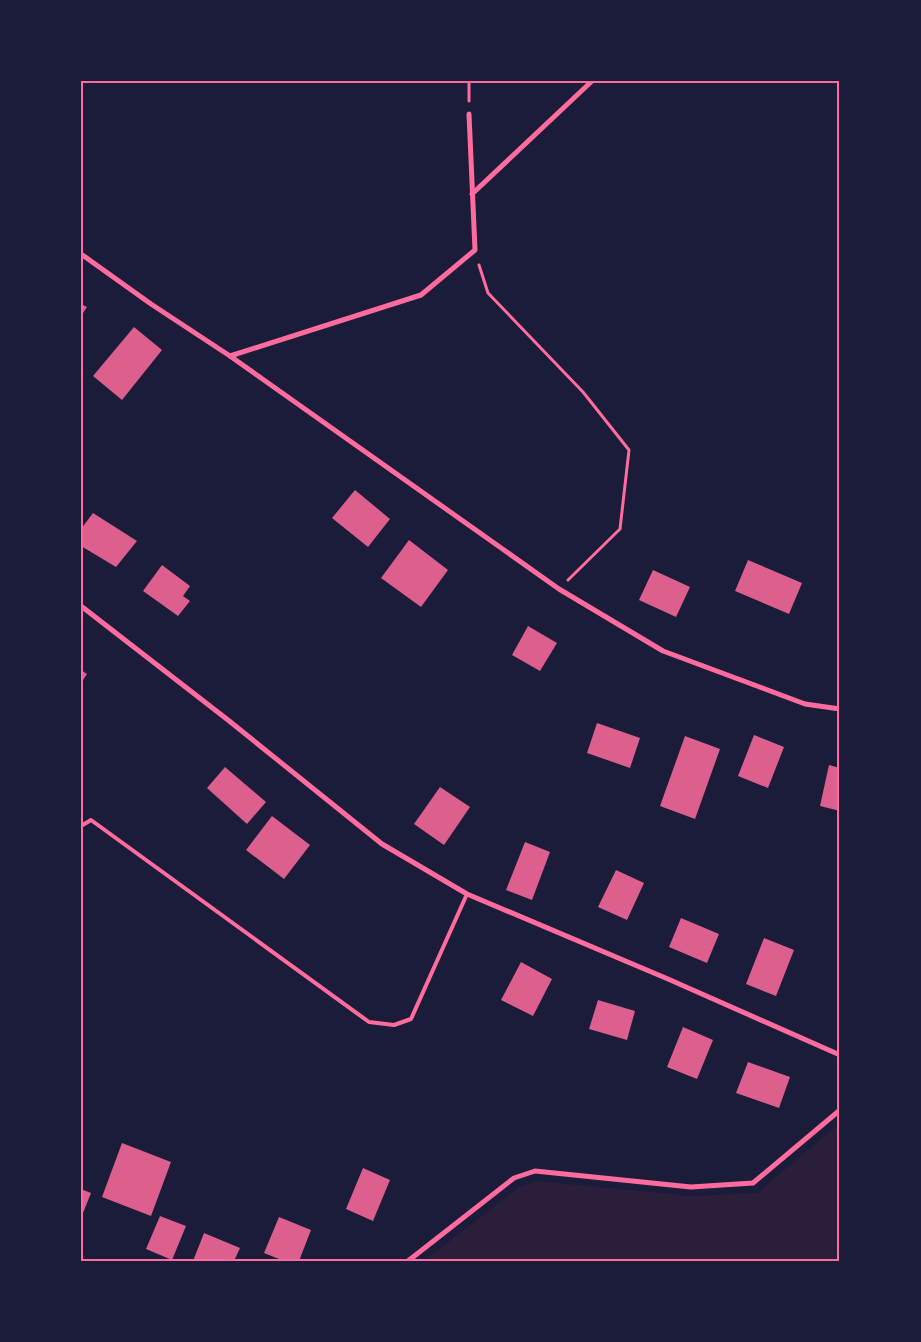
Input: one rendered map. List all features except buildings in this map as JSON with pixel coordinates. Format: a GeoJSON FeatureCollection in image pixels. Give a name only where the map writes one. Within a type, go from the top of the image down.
{"type":"FeatureCollection","features":[{"type":"Feature","properties":{"kind":"street"},"geometry":{"type":"LineString","coordinates":[[472,194],[592,81]]}},
{"type":"Feature","properties":{"kind":"street"},"geometry":{"type":"LineString","coordinates":[[230,356],[421,295],[475,250],[469,114]]}},
{"type":"Feature","properties":{"kind":"street"},"geometry":{"type":"LineString","coordinates":[[81,254],[151,304],[230,356],[559,589],[663,651],[806,704],[840,709]]}},
{"type":"Feature","properties":{"kind":"street"},"geometry":{"type":"LineString","coordinates":[[81,606],[228,720],[382,844],[467,894],[659,975],[840,1056]]}},
{"type":"Feature","properties":{"kind":"street"},"geometry":{"type":"LineString","coordinates":[[408,1261],[514,1178],[535,1171],[691,1187],[753,1183],[840,1110]]}},
{"type":"Feature","properties":{"kind":"lane"},"geometry":{"type":"LineString","coordinates":[[81,826],[91,820],[369,1022],[394,1025],[411,1018],[467,894]]}},
{"type":"Feature","properties":{"kind":"path"},"geometry":{"type":"LineString","coordinates":[[469,81],[469,114]]}},
{"type":"Feature","properties":{"kind":"path"},"geometry":{"type":"LineString","coordinates":[[475,250],[488,293],[584,392],[629,450],[620,530],[559,589]]}},
{"type":"Feature","properties":{"kind":"shaded area"},"geometry":{"type":"Polygon","coordinates":[[[840,1123],[840,1261],[424,1261],[519,1187],[537,1181],[690,1196],[757,1193],[840,1123]]]}}]}
